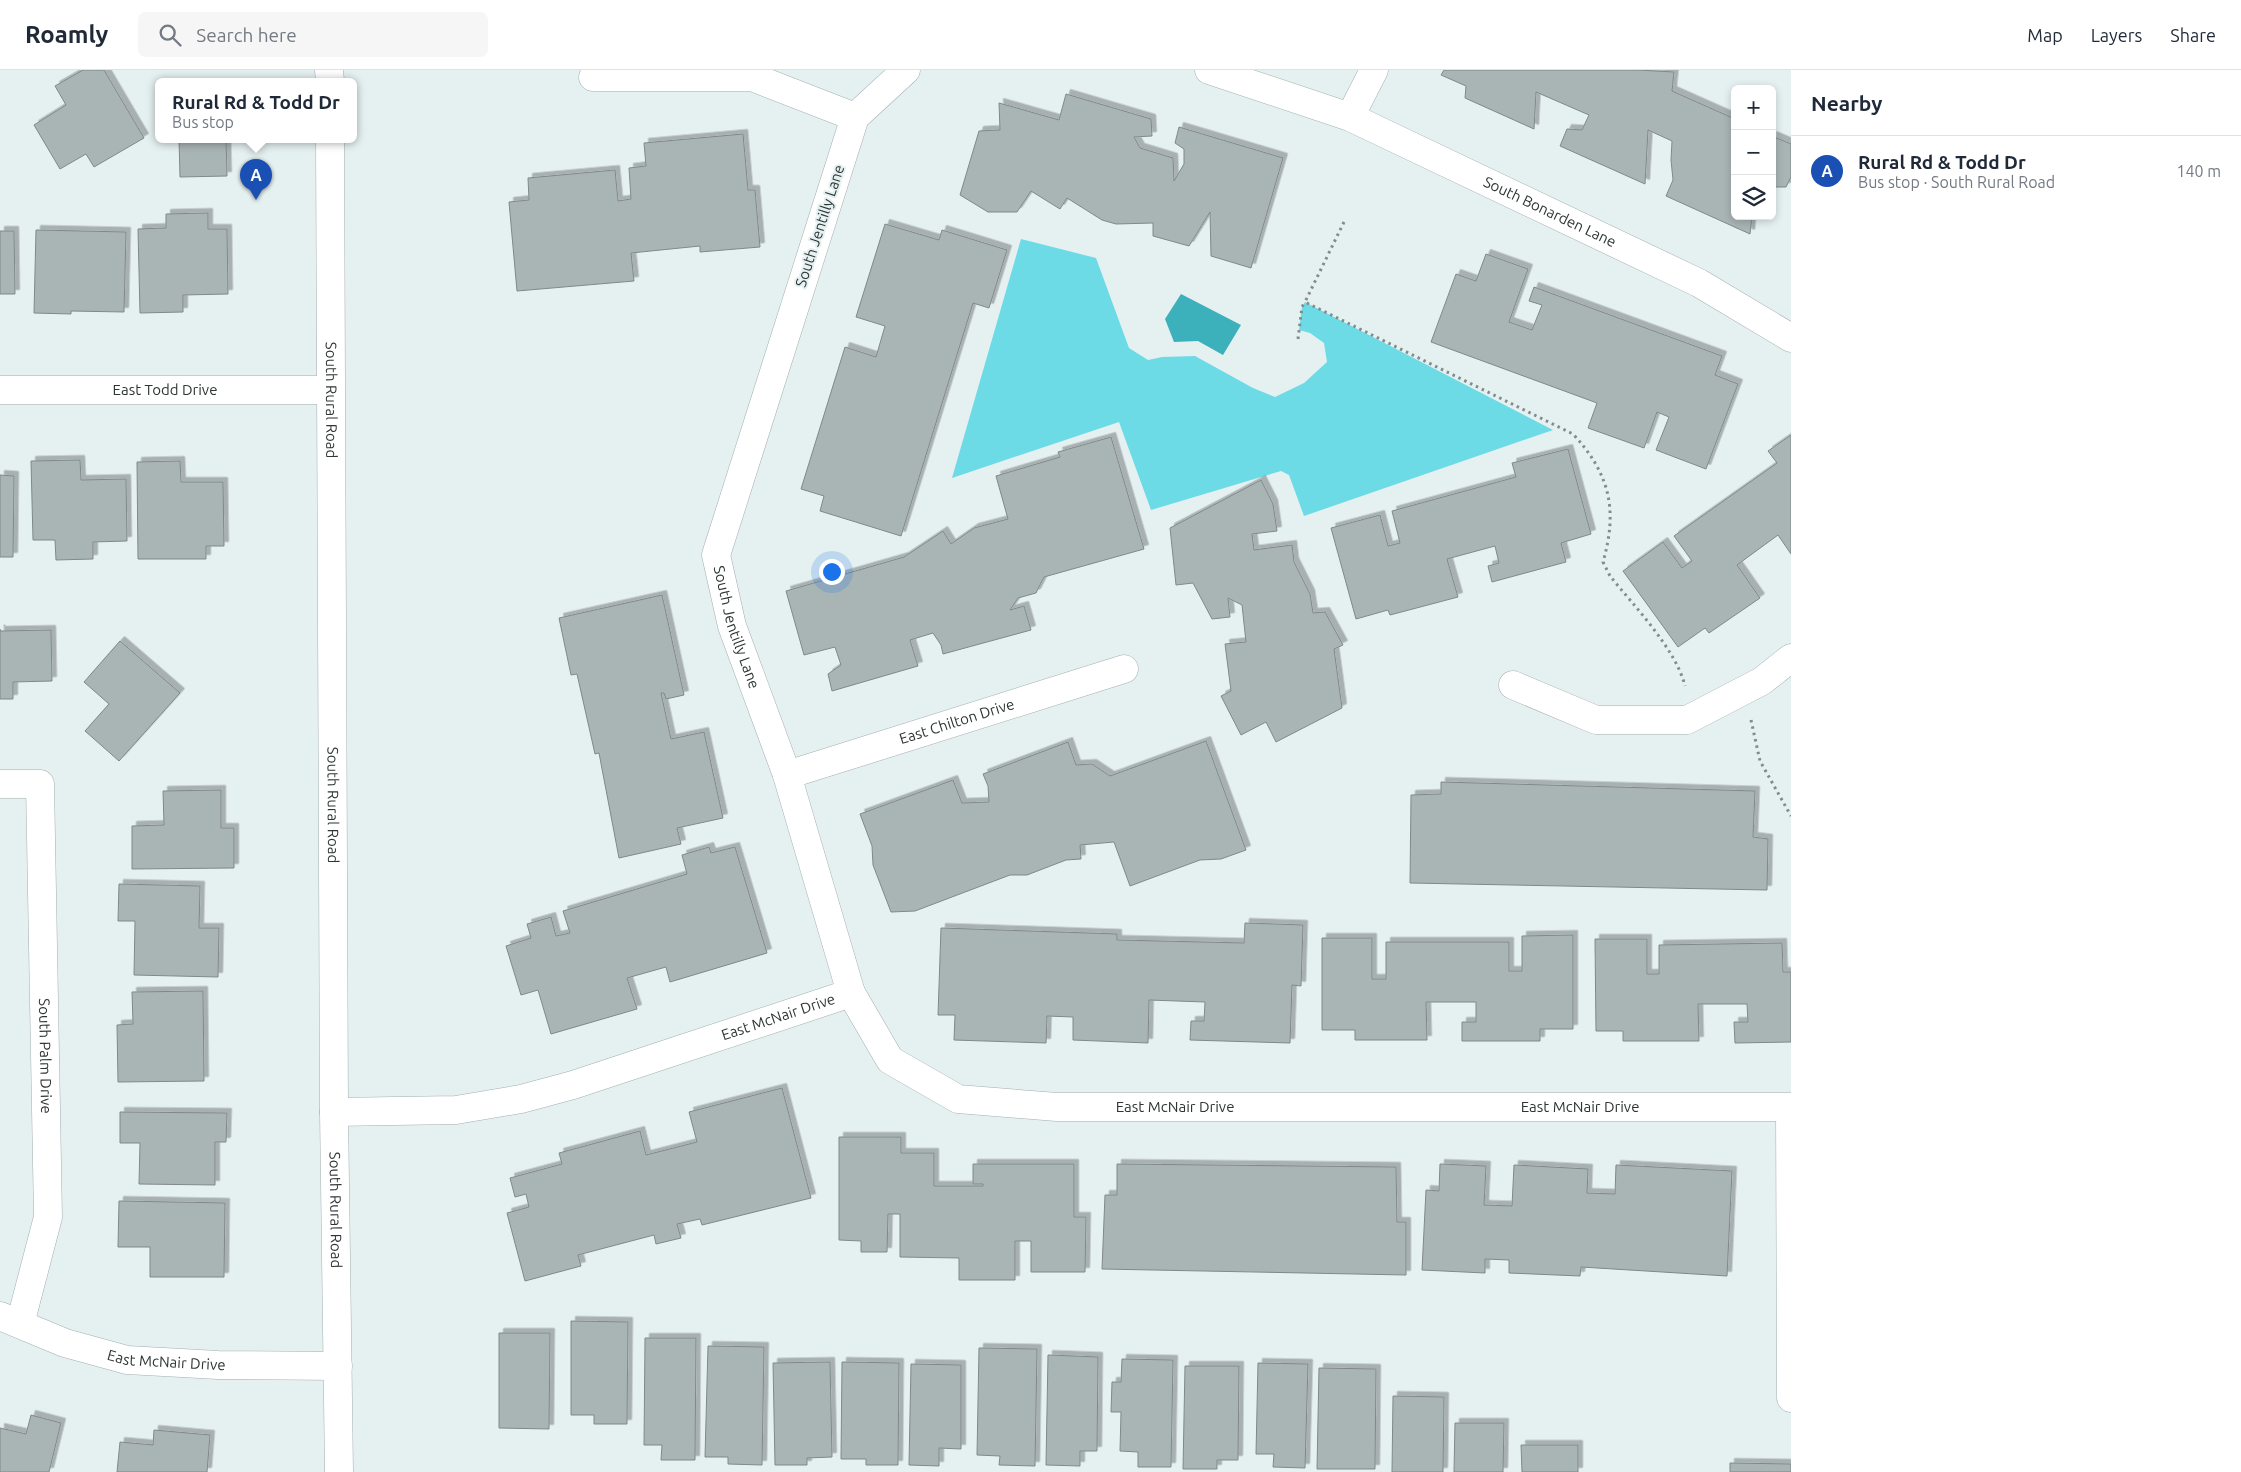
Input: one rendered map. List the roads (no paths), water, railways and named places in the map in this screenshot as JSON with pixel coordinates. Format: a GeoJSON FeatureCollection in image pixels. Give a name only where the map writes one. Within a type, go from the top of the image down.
{"type":"FeatureCollection","features":[{"type":"Feature","properties":{"kind":"street"},"geometry":{"type":"LineString","coordinates":[[593,77],[752,77],[855,117],[906,70]]}},
{"type":"Feature","properties":{"kind":"street"},"geometry":{"type":"LineString","coordinates":[[1208,70],[1350,117],[1374,70]]}},
{"type":"Feature","properties":{"kind":"street","name":"South Jentilly Lane"},"geometry":{"type":"LineString","coordinates":[[851,992],[787,775],[732,626],[716,555],[855,117]]}},
{"type":"Feature","properties":{"kind":"street","name":"South Bonarden Lane"},"geometry":{"type":"LineString","coordinates":[[1350,117],[1698,282],[1791,338]]}},
{"type":"Feature","properties":{"kind":"street","name":"South Rural Road"},"geometry":{"type":"LineString","coordinates":[[330,143],[334,1112],[339,1472]]}},
{"type":"Feature","properties":{"kind":"street","name":"East Todd Drive"},"geometry":{"type":"LineString","coordinates":[[0,390],[330,390]]}},
{"type":"Feature","properties":{"kind":"street"},"geometry":{"type":"LineString","coordinates":[[1512,685],[1596,720],[1686,720],[1762,681],[1791,658]]}},
{"type":"Feature","properties":{"kind":"street","name":"East Chilton Drive"},"geometry":{"type":"LineString","coordinates":[[787,775],[1124,669]]}},
{"type":"Feature","properties":{"kind":"street","name":"South Palm Drive"},"geometry":{"type":"LineString","coordinates":[[0,784],[40,784],[48,1218],[10,1320]]}},
{"type":"Feature","properties":{"kind":"street","name":"East McNair Drive"},"geometry":{"type":"LineString","coordinates":[[334,1112],[456,1110],[521,1099],[573,1086],[851,992],[890,1060],[958,1099],[1057,1107],[1790,1107],[1791,1398]]}},
{"type":"Feature","properties":{"kind":"street","name":"East McNair Drive"},"geometry":{"type":"LineString","coordinates":[[10,1320],[65,1343],[127,1360],[218,1365],[338,1366]]}},
{"type":"Feature","properties":{"kind":"place","name":"Rural Rd & Todd Dr"},"geometry":{"type":"Point","coordinates":[256,200]}}]}
